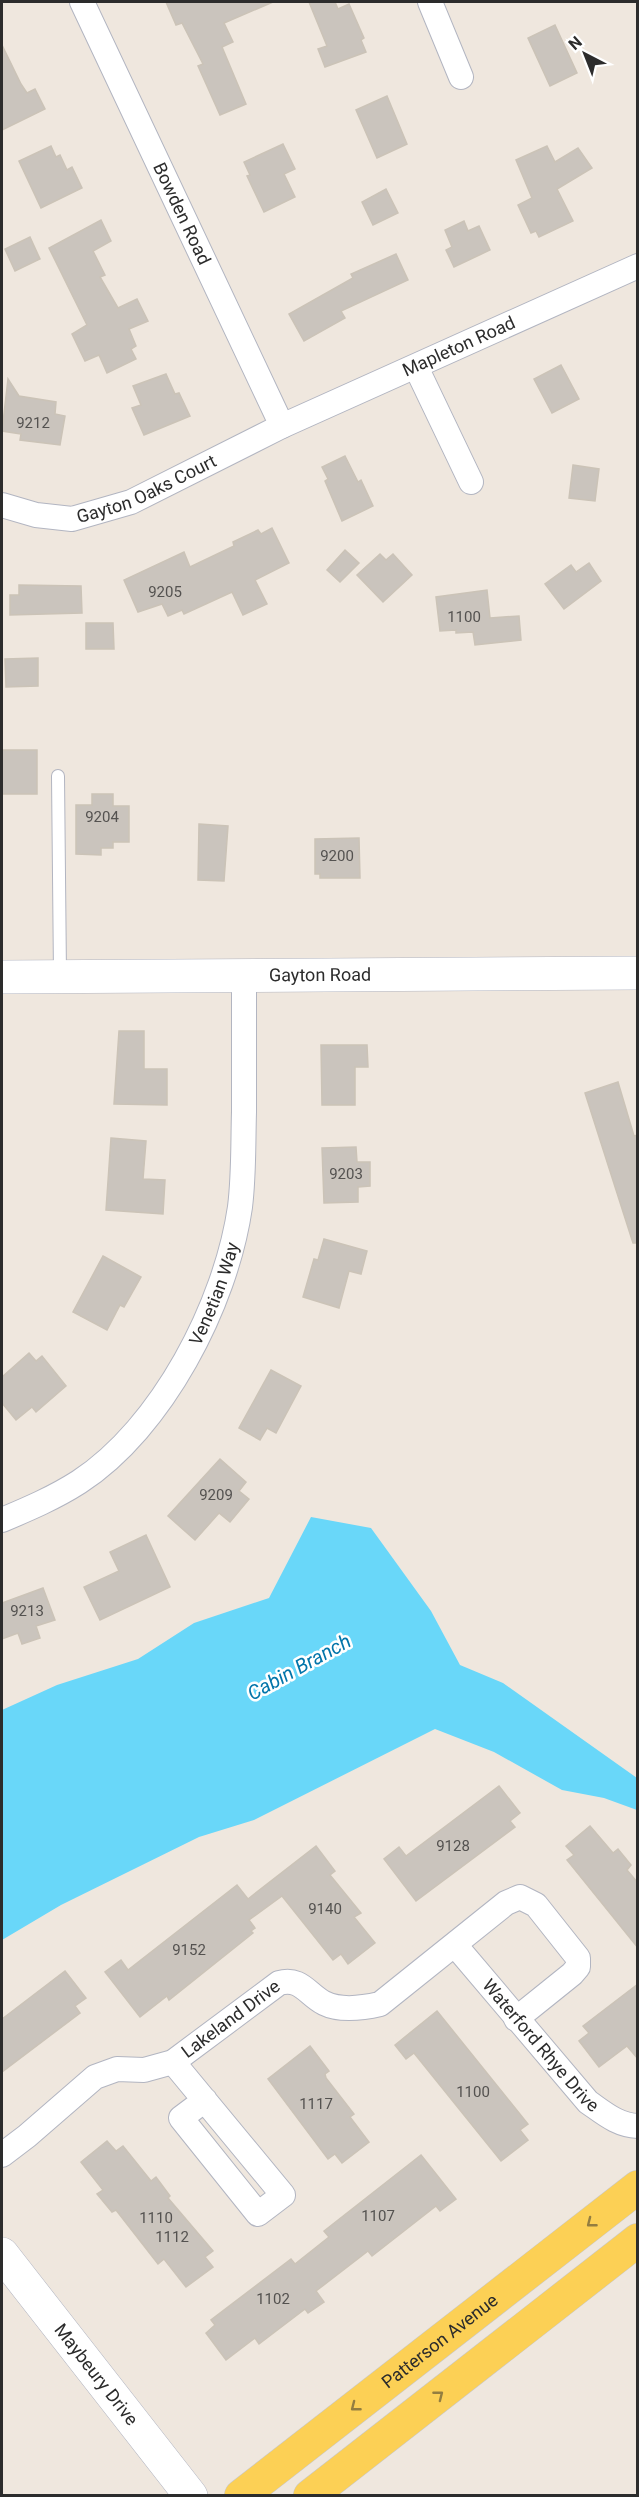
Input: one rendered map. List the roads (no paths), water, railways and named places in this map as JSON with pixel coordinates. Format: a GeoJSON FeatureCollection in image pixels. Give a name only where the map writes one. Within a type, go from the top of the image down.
{"type":"FeatureCollection","features":[{"type":"Feature","properties":{"kind":"main road","name":"Patterson Avenue"},"geometry":{"type":"LineString","coordinates":[[241,2496],[638,2187]]}},
{"type":"Feature","properties":{"kind":"main road"},"geometry":{"type":"LineString","coordinates":[[310,2496],[638,2240]]}},
{"type":"Feature","properties":{"kind":"street","name":"Bowden Road"},"geometry":{"type":"LineString","coordinates":[[82,2],[282,426]]}},
{"type":"Feature","properties":{"kind":"street"},"geometry":{"type":"LineString","coordinates":[[430,2],[461,77]]}},
{"type":"Feature","properties":{"kind":"street","name":"Mapleton Road"},"geometry":{"type":"LineString","coordinates":[[282,426],[638,266]]}},
{"type":"Feature","properties":{"kind":"street"},"geometry":{"type":"LineString","coordinates":[[416,367],[471,482]]}},
{"type":"Feature","properties":{"kind":"street","name":"Gayton Oaks Court"},"geometry":{"type":"LineString","coordinates":[[2,505],[36,515],[72,519],[131,502],[282,426]]}},
{"type":"Feature","properties":{"kind":"street","name":"Gayton Road"},"geometry":{"type":"LineString","coordinates":[[2,977],[638,973]]}},
{"type":"Feature","properties":{"kind":"street","name":"Venetian Way"},"geometry":{"type":"LineString","coordinates":[[2,1520],[47,1501],[80,1481],[104,1462],[150,1414],[192,1347],[219,1286],[232,1247],[240,1208],[243,1171],[244,976]]}},
{"type":"Feature","properties":{"kind":"street","name":"Lakeland Drive"},"geometry":{"type":"LineString","coordinates":[[2,2155],[95,2077],[117,2069],[144,2070],[173,2062],[279,1983],[286,1981],[300,1983],[323,2002],[338,2007],[368,2007],[380,2004],[506,1903],[520,1897],[536,1905],[578,1958],[578,1967],[516,2019]]}},
{"type":"Feature","properties":{"kind":"street","name":"Waterford Rhye Drive"},"geometry":{"type":"LineString","coordinates":[[455,1945],[588,2102],[615,2121],[626,2126],[638,2126]]}},
{"type":"Feature","properties":{"kind":"street"},"geometry":{"type":"LineString","coordinates":[[173,2062],[205,2100],[282,2195],[258,2214],[181,2118],[205,2100]]}},
{"type":"Feature","properties":{"kind":"street","name":"Maybeury Drive"},"geometry":{"type":"LineString","coordinates":[[2,2254],[191,2496]]}},
{"type":"Feature","properties":{"kind":"lane"},"geometry":{"type":"LineString","coordinates":[[58,777],[60,977]]}},
{"type":"Feature","properties":{"kind":"water","name":"Cabin Branch"},"geometry":{"type":"Polygon","coordinates":[[[311,1517],[371,1528],[431,1611],[460,1665],[503,1683],[637,1778],[637,1810],[604,1798],[562,1790],[494,1752],[435,1729],[254,1820],[199,1837],[61,1905],[2,1940],[2,1710],[57,1685],[138,1659],[194,1623],[269,1598],[311,1517]]]}}]}
